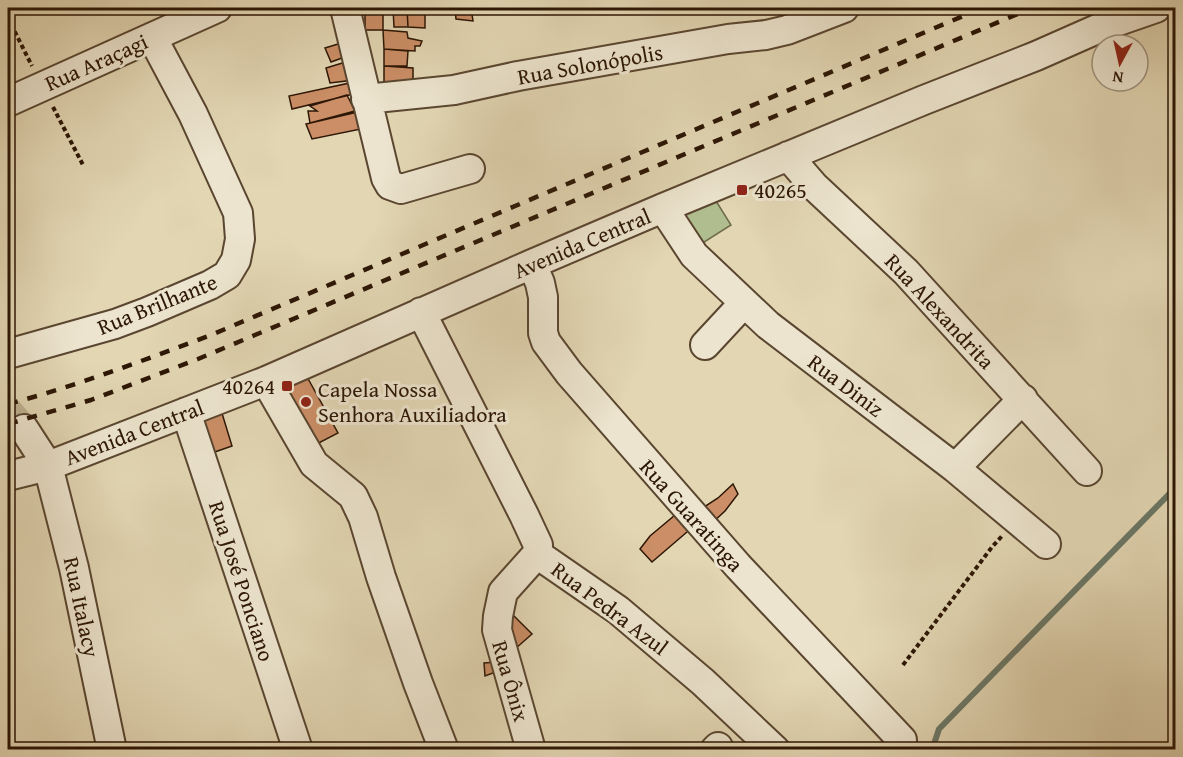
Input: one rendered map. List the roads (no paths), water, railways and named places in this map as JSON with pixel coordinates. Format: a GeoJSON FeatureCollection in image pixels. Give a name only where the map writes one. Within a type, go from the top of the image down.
{"type":"FeatureCollection","features":[{"type":"Feature","properties":{"kind":"street","name":"Rua Araçagi"},"geometry":{"type":"LineString","coordinates":[[8,102],[217,8]]}},
{"type":"Feature","properties":{"kind":"street"},"geometry":{"type":"LineString","coordinates":[[345,8],[386,178],[394,188],[401,189],[470,169]]}},
{"type":"Feature","properties":{"kind":"street","name":"Rua Solonópolis"},"geometry":{"type":"LineString","coordinates":[[366,99],[454,90],[518,76],[728,39],[766,35],[787,30],[844,8]]}},
{"type":"Feature","properties":{"kind":"street","name":"Avenida Central"},"geometry":{"type":"LineString","coordinates":[[8,477],[48,466],[266,381],[663,208],[1104,26],[1156,8]]}},
{"type":"Feature","properties":{"kind":"street","name":"Rua Brilhante"},"geometry":{"type":"LineString","coordinates":[[8,354],[115,324],[147,312],[219,280],[227,275],[236,260],[240,239],[237,213],[193,114],[152,37]]}},
{"type":"Feature","properties":{"kind":"street","name":"Rua Alexandrita"},"geometry":{"type":"LineString","coordinates":[[788,156],[814,186],[906,272],[1087,471]]}},
{"type":"Feature","properties":{"kind":"street","name":"Rua Diniz"},"geometry":{"type":"LineString","coordinates":[[663,208],[694,255],[744,303],[826,370],[955,468],[1047,544]]}},
{"type":"Feature","properties":{"kind":"street","name":"Rua Guaratinga"},"geometry":{"type":"LineString","coordinates":[[532,264],[543,297],[543,333],[546,342],[569,373],[730,558],[902,740]]}},
{"type":"Feature","properties":{"kind":"street"},"geometry":{"type":"LineString","coordinates":[[705,345],[744,303]]}},
{"type":"Feature","properties":{"kind":"street","name":"Rua Pedra Azul"},"geometry":{"type":"LineString","coordinates":[[421,312],[538,544],[537,554],[627,617],[703,682],[775,750]]}},
{"type":"Feature","properties":{"kind":"street"},"geometry":{"type":"LineString","coordinates":[[266,381],[314,465],[353,496],[363,517],[381,577],[444,750]]}},
{"type":"Feature","properties":{"kind":"street"},"geometry":{"type":"LineString","coordinates":[[955,468],[1023,399]]}},
{"type":"Feature","properties":{"kind":"street","name":"Rua José Ponciano"},"geometry":{"type":"LineString","coordinates":[[186,412],[298,750]]}},
{"type":"Feature","properties":{"kind":"street","name":"Rua Italacy"},"geometry":{"type":"LineString","coordinates":[[24,429],[48,466],[75,568],[112,750]]}},
{"type":"Feature","properties":{"kind":"street","name":"Rua Ônix"},"geometry":{"type":"LineString","coordinates":[[531,750],[497,630],[503,592],[537,554]]}},
{"type":"Feature","properties":{"kind":"waterway"},"geometry":{"type":"LineString","coordinates":[[932,750],[939,729],[1176,487]]}},
{"type":"Feature","properties":{"kind":"tunnel"},"geometry":{"type":"LineString","coordinates":[[8,410],[24,429]]}},
{"type":"Feature","properties":{"kind":"railway"},"geometry":{"type":"LineString","coordinates":[[8,404],[85,381],[211,335],[982,8]]}},
{"type":"Feature","properties":{"kind":"railway"},"geometry":{"type":"LineString","coordinates":[[8,424],[91,400],[198,359],[1032,8]]}},
{"type":"Feature","properties":{"kind":"place","name":"40265"},"geometry":{"type":"Point","coordinates":[742,190]}},
{"type":"Feature","properties":{"kind":"place","name":"40264"},"geometry":{"type":"Point","coordinates":[287,386]}},
{"type":"Feature","properties":{"kind":"place","name":"Capela Nossa Senhora Auxiliadora"},"geometry":{"type":"Point","coordinates":[306,402]}}]}
